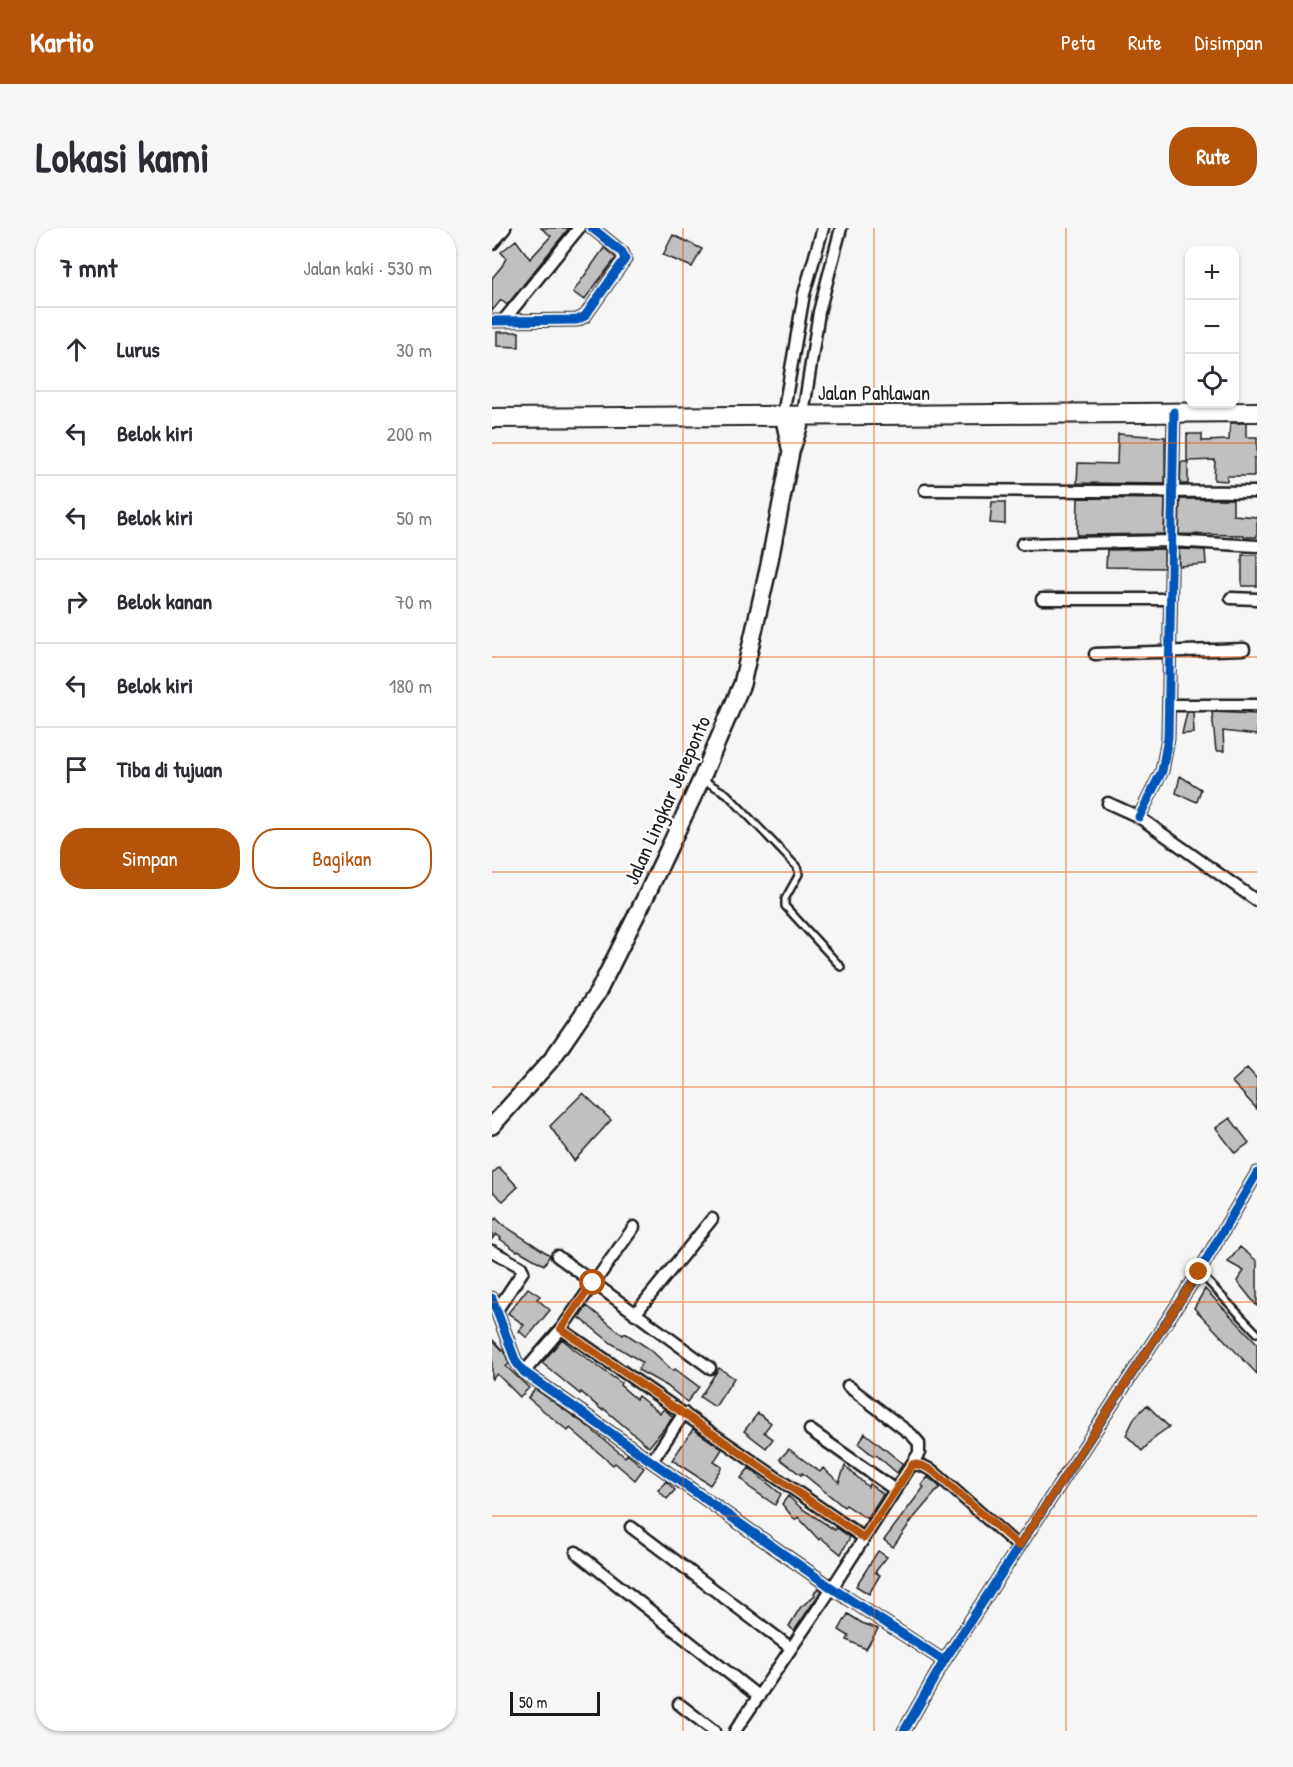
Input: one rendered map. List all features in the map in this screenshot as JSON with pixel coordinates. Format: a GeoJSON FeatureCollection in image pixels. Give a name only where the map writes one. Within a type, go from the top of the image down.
{"type":"FeatureCollection","features":[{"type":"Feature","properties":{"kind":"highway","name":"Jalan Pahlawan"},"geometry":{"type":"LineString","coordinates":[[492,418],[1257,411]]}},
{"type":"Feature","properties":{"kind":"main road","name":"Jalan Lingkar Jeneponto"},"geometry":{"type":"LineString","coordinates":[[783,415],[791,452]]}},
{"type":"Feature","properties":{"kind":"main road","name":"Jalan Lingkar Jeneponto"},"geometry":{"type":"LineString","coordinates":[[492,1126],[552,1059],[598,992],[701,780],[741,684],[769,565],[791,452],[802,415]]}},
{"type":"Feature","properties":{"kind":"street"},"geometry":{"type":"LineString","coordinates":[[492,244],[505,228]]}},
{"type":"Feature","properties":{"kind":"street"},"geometry":{"type":"LineString","coordinates":[[497,321],[579,228]]}},
{"type":"Feature","properties":{"kind":"street"},"geometry":{"type":"LineString","coordinates":[[497,321],[571,322],[585,316],[625,259],[622,252],[592,228]]}},
{"type":"Feature","properties":{"kind":"street"},"geometry":{"type":"LineString","coordinates":[[783,415],[804,294],[822,228]]}},
{"type":"Feature","properties":{"kind":"street"},"geometry":{"type":"LineString","coordinates":[[802,415],[819,312],[841,228]]}},
{"type":"Feature","properties":{"kind":"street"},"geometry":{"type":"LineString","coordinates":[[1139,817],[1162,771],[1168,738],[1174,412]]}},
{"type":"Feature","properties":{"kind":"street"},"geometry":{"type":"LineString","coordinates":[[925,490],[1257,492]]}},
{"type":"Feature","properties":{"kind":"street"},"geometry":{"type":"LineString","coordinates":[[1022,544],[1171,541],[1257,546]]}},
{"type":"Feature","properties":{"kind":"street"},"geometry":{"type":"LineString","coordinates":[[1231,598],[1257,599]]}},
{"type":"Feature","properties":{"kind":"street"},"geometry":{"type":"LineString","coordinates":[[1042,599],[1169,599]]}},
{"type":"Feature","properties":{"kind":"street"},"geometry":{"type":"LineString","coordinates":[[1095,654],[1244,649]]}},
{"type":"Feature","properties":{"kind":"street"},"geometry":{"type":"LineString","coordinates":[[1169,705],[1257,705]]}},
{"type":"Feature","properties":{"kind":"street"},"geometry":{"type":"LineString","coordinates":[[1108,803],[1139,817],[1257,901]]}},
{"type":"Feature","properties":{"kind":"street"},"geometry":{"type":"LineString","coordinates":[[904,1731],[944,1661],[1199,1272],[1257,1173]]}},
{"type":"Feature","properties":{"kind":"street"},"geometry":{"type":"LineString","coordinates":[[635,1314],[712,1219]]}},
{"type":"Feature","properties":{"kind":"street"},"geometry":{"type":"LineString","coordinates":[[524,1372],[561,1329],[634,1227]]}},
{"type":"Feature","properties":{"kind":"street"},"geometry":{"type":"LineString","coordinates":[[492,1251],[523,1271],[497,1310]]}},
{"type":"Feature","properties":{"kind":"street"},"geometry":{"type":"LineString","coordinates":[[557,1256],[710,1368]]}},
{"type":"Feature","properties":{"kind":"street"},"geometry":{"type":"LineString","coordinates":[[492,1298],[516,1362],[524,1372],[832,1588],[944,1661]]}},
{"type":"Feature","properties":{"kind":"street"},"geometry":{"type":"LineString","coordinates":[[561,1329],[864,1538]]}},
{"type":"Feature","properties":{"kind":"street"},"geometry":{"type":"LineString","coordinates":[[735,1731],[832,1588],[919,1453],[919,1443],[912,1435],[848,1386]]}},
{"type":"Feature","properties":{"kind":"street"},"geometry":{"type":"LineString","coordinates":[[652,1461],[684,1413]]}},
{"type":"Feature","properties":{"kind":"street"},"geometry":{"type":"LineString","coordinates":[[810,1430],[895,1490]]}},
{"type":"Feature","properties":{"kind":"street"},"geometry":{"type":"LineString","coordinates":[[913,1464],[933,1471],[1019,1546]]}},
{"type":"Feature","properties":{"kind":"street"},"geometry":{"type":"LineString","coordinates":[[631,1527],[791,1648]]}},
{"type":"Feature","properties":{"kind":"street"},"geometry":{"type":"LineString","coordinates":[[576,1552],[759,1697]]}},
{"type":"Feature","properties":{"kind":"street"},"geometry":{"type":"LineString","coordinates":[[679,1704],[714,1731]]}},
{"type":"Feature","properties":{"kind":"lane"},"geometry":{"type":"LineString","coordinates":[[701,780],[727,794],[797,867],[799,874],[785,899],[785,906],[841,967]]}},
{"type":"Feature","properties":{"kind":"lane"},"geometry":{"type":"LineString","coordinates":[[1199,1272],[1257,1333]]}},
{"type":"Feature","properties":{"kind":"building"},"geometry":{"type":"Polygon","coordinates":[[[541,228],[569,228],[507,305],[501,300],[492,311],[492,278],[506,258],[501,252],[516,240],[530,259],[551,236],[541,228]]]}},
{"type":"Feature","properties":{"kind":"building"},"geometry":{"type":"Polygon","coordinates":[[[673,235],[702,249],[692,267],[663,255],[673,235]]]}},
{"type":"Feature","properties":{"kind":"building"},"geometry":{"type":"Polygon","coordinates":[[[604,248],[616,258],[584,300],[573,292],[604,248]]]}},
{"type":"Feature","properties":{"kind":"building"},"geometry":{"type":"Polygon","coordinates":[[[497,332],[519,332],[519,347],[497,346],[497,332]]]}},
{"type":"Feature","properties":{"kind":"building"},"geometry":{"type":"Polygon","coordinates":[[[1230,423],[1246,423],[1246,437],[1257,437],[1254,476],[1227,476],[1227,481],[1214,480],[1215,460],[1187,461],[1187,434],[1202,434],[1202,441],[1229,440],[1230,423]]]}},
{"type":"Feature","properties":{"kind":"building"},"geometry":{"type":"Polygon","coordinates":[[[1118,434],[1165,437],[1165,484],[1077,483],[1078,463],[1117,464],[1118,434]]]}},
{"type":"Feature","properties":{"kind":"building"},"geometry":{"type":"Polygon","coordinates":[[[1181,462],[1188,462],[1188,484],[1180,484],[1181,462]]]}},
{"type":"Feature","properties":{"kind":"building"},"geometry":{"type":"Polygon","coordinates":[[[1078,498],[1165,499],[1164,534],[1077,535],[1078,498]]]}},
{"type":"Feature","properties":{"kind":"building"},"geometry":{"type":"Polygon","coordinates":[[[1180,499],[1233,499],[1233,515],[1257,517],[1257,537],[1179,534],[1180,499]]]}},
{"type":"Feature","properties":{"kind":"building"},"geometry":{"type":"Polygon","coordinates":[[[992,502],[1005,502],[1005,524],[990,523],[992,502]]]}},
{"type":"Feature","properties":{"kind":"building"},"geometry":{"type":"Polygon","coordinates":[[[1164,549],[1164,568],[1106,567],[1107,550],[1164,549]]]}},
{"type":"Feature","properties":{"kind":"building"},"geometry":{"type":"Polygon","coordinates":[[[1179,549],[1205,550],[1206,564],[1179,566],[1179,549]]]}},
{"type":"Feature","properties":{"kind":"building"},"geometry":{"type":"Polygon","coordinates":[[[1242,555],[1257,555],[1257,586],[1242,586],[1242,555]]]}},
{"type":"Feature","properties":{"kind":"building"},"geometry":{"type":"Polygon","coordinates":[[[1187,712],[1193,712],[1194,733],[1182,734],[1187,712]]]}},
{"type":"Feature","properties":{"kind":"building"},"geometry":{"type":"Polygon","coordinates":[[[1212,712],[1257,714],[1257,735],[1223,731],[1224,751],[1216,751],[1212,712]]]}},
{"type":"Feature","properties":{"kind":"building"},"geometry":{"type":"Polygon","coordinates":[[[1180,776],[1201,789],[1197,802],[1176,793],[1180,776]]]}},
{"type":"Feature","properties":{"kind":"building"},"geometry":{"type":"Polygon","coordinates":[[[1247,1068],[1257,1079],[1257,1109],[1232,1082],[1247,1068]]]}},
{"type":"Feature","properties":{"kind":"building"},"geometry":{"type":"Polygon","coordinates":[[[583,1093],[611,1120],[574,1161],[550,1126],[583,1093]]]}},
{"type":"Feature","properties":{"kind":"building"},"geometry":{"type":"Polygon","coordinates":[[[1230,1118],[1249,1143],[1235,1153],[1216,1128],[1230,1118]]]}},
{"type":"Feature","properties":{"kind":"building"},"geometry":{"type":"Polygon","coordinates":[[[499,1167],[518,1187],[503,1201],[492,1191],[492,1174],[499,1167]]]}},
{"type":"Feature","properties":{"kind":"building"},"geometry":{"type":"Polygon","coordinates":[[[492,1218],[495,1220],[496,1218],[503,1225],[550,1255],[544,1265],[517,1251],[496,1234],[492,1239],[492,1218]]]}},
{"type":"Feature","properties":{"kind":"building"},"geometry":{"type":"Polygon","coordinates":[[[1240,1247],[1257,1261],[1257,1306],[1237,1281],[1244,1271],[1228,1262],[1240,1247]]]}},
{"type":"Feature","properties":{"kind":"building"},"geometry":{"type":"Polygon","coordinates":[[[528,1288],[540,1296],[537,1299],[550,1310],[527,1338],[519,1331],[524,1325],[508,1313],[528,1288]]]}},
{"type":"Feature","properties":{"kind":"building"},"geometry":{"type":"Polygon","coordinates":[[[1205,1289],[1257,1343],[1257,1374],[1194,1308],[1205,1289]]]}},
{"type":"Feature","properties":{"kind":"building"},"geometry":{"type":"Polygon","coordinates":[[[587,1306],[623,1335],[625,1333],[651,1350],[673,1371],[675,1369],[699,1387],[687,1402],[667,1386],[638,1370],[642,1362],[611,1343],[579,1317],[587,1306]]]}},
{"type":"Feature","properties":{"kind":"building"},"geometry":{"type":"Polygon","coordinates":[[[492,1339],[505,1353],[509,1364],[506,1366],[529,1388],[520,1397],[497,1374],[492,1379],[492,1339]]]}},
{"type":"Feature","properties":{"kind":"building"},"geometry":{"type":"Polygon","coordinates":[[[562,1339],[621,1383],[620,1385],[636,1399],[638,1396],[660,1413],[664,1409],[673,1417],[649,1447],[604,1409],[602,1410],[581,1392],[580,1394],[542,1363],[562,1339]]]}},
{"type":"Feature","properties":{"kind":"building"},"geometry":{"type":"Polygon","coordinates":[[[719,1368],[734,1378],[715,1407],[700,1397],[719,1368]]]}},
{"type":"Feature","properties":{"kind":"building"},"geometry":{"type":"Polygon","coordinates":[[[535,1389],[586,1425],[625,1457],[627,1454],[644,1468],[635,1480],[615,1463],[613,1465],[570,1428],[568,1431],[528,1398],[535,1389]]]}},
{"type":"Feature","properties":{"kind":"building"},"geometry":{"type":"Polygon","coordinates":[[[1147,1405],[1169,1427],[1156,1436],[1142,1451],[1126,1435],[1135,1417],[1147,1405]]]}},
{"type":"Feature","properties":{"kind":"building"},"geometry":{"type":"Polygon","coordinates":[[[758,1413],[771,1423],[764,1432],[773,1439],[766,1448],[744,1431],[758,1413]]]}},
{"type":"Feature","properties":{"kind":"building"},"geometry":{"type":"Polygon","coordinates":[[[693,1429],[722,1449],[714,1462],[722,1467],[710,1485],[672,1460],[693,1429]]]}},
{"type":"Feature","properties":{"kind":"building"},"geometry":{"type":"Polygon","coordinates":[[[865,1433],[903,1464],[897,1473],[859,1444],[865,1433]]]}},
{"type":"Feature","properties":{"kind":"building"},"geometry":{"type":"Polygon","coordinates":[[[789,1449],[820,1472],[823,1468],[839,1482],[845,1466],[868,1487],[869,1484],[883,1494],[867,1519],[846,1505],[844,1507],[802,1473],[801,1475],[780,1459],[789,1449]]]}},
{"type":"Feature","properties":{"kind":"building"},"geometry":{"type":"Polygon","coordinates":[[[749,1468],[781,1494],[775,1505],[749,1487],[741,1478],[749,1468]]]}},
{"type":"Feature","properties":{"kind":"building"},"geometry":{"type":"Polygon","coordinates":[[[928,1477],[940,1487],[893,1547],[884,1540],[924,1487],[921,1485],[928,1477]]]}},
{"type":"Feature","properties":{"kind":"building"},"geometry":{"type":"Polygon","coordinates":[[[666,1481],[675,1490],[667,1499],[658,1490],[666,1481]]]}},
{"type":"Feature","properties":{"kind":"building"},"geometry":{"type":"Polygon","coordinates":[[[788,1496],[801,1508],[850,1537],[841,1554],[821,1538],[819,1540],[798,1517],[795,1520],[782,1504],[788,1496]]]}},
{"type":"Feature","properties":{"kind":"building"},"geometry":{"type":"Polygon","coordinates":[[[878,1551],[887,1557],[875,1572],[880,1575],[869,1594],[856,1586],[878,1551]]]}},
{"type":"Feature","properties":{"kind":"building"},"geometry":{"type":"Polygon","coordinates":[[[818,1588],[822,1590],[794,1631],[789,1626],[800,1608],[815,1595],[818,1588]]]}},
{"type":"Feature","properties":{"kind":"building"},"geometry":{"type":"Polygon","coordinates":[[[848,1614],[878,1629],[866,1649],[847,1640],[849,1636],[839,1630],[848,1614]]]}},
{"type":"Feature","properties":{"kind":"cycle path"},"geometry":{"type":"LineString","coordinates":[[492,321],[577,320],[585,316],[625,259],[622,252],[592,228]]}},
{"type":"Feature","properties":{"kind":"cycle path"},"geometry":{"type":"LineString","coordinates":[[1139,817],[1162,771],[1168,738],[1174,412]]}},
{"type":"Feature","properties":{"kind":"cycle path"},"geometry":{"type":"LineString","coordinates":[[904,1731],[944,1661],[1199,1272],[1257,1173]]}},
{"type":"Feature","properties":{"kind":"cycle path"},"geometry":{"type":"LineString","coordinates":[[492,1298],[516,1362],[524,1372],[832,1588],[944,1661]]}},
{"type":"Feature","properties":{"kind":"route"},"geometry":{"type":"LineString","coordinates":[[593,1283],[561,1329],[864,1538],[913,1464],[918,1464],[933,1471],[1019,1546],[1199,1272]]}}]}
